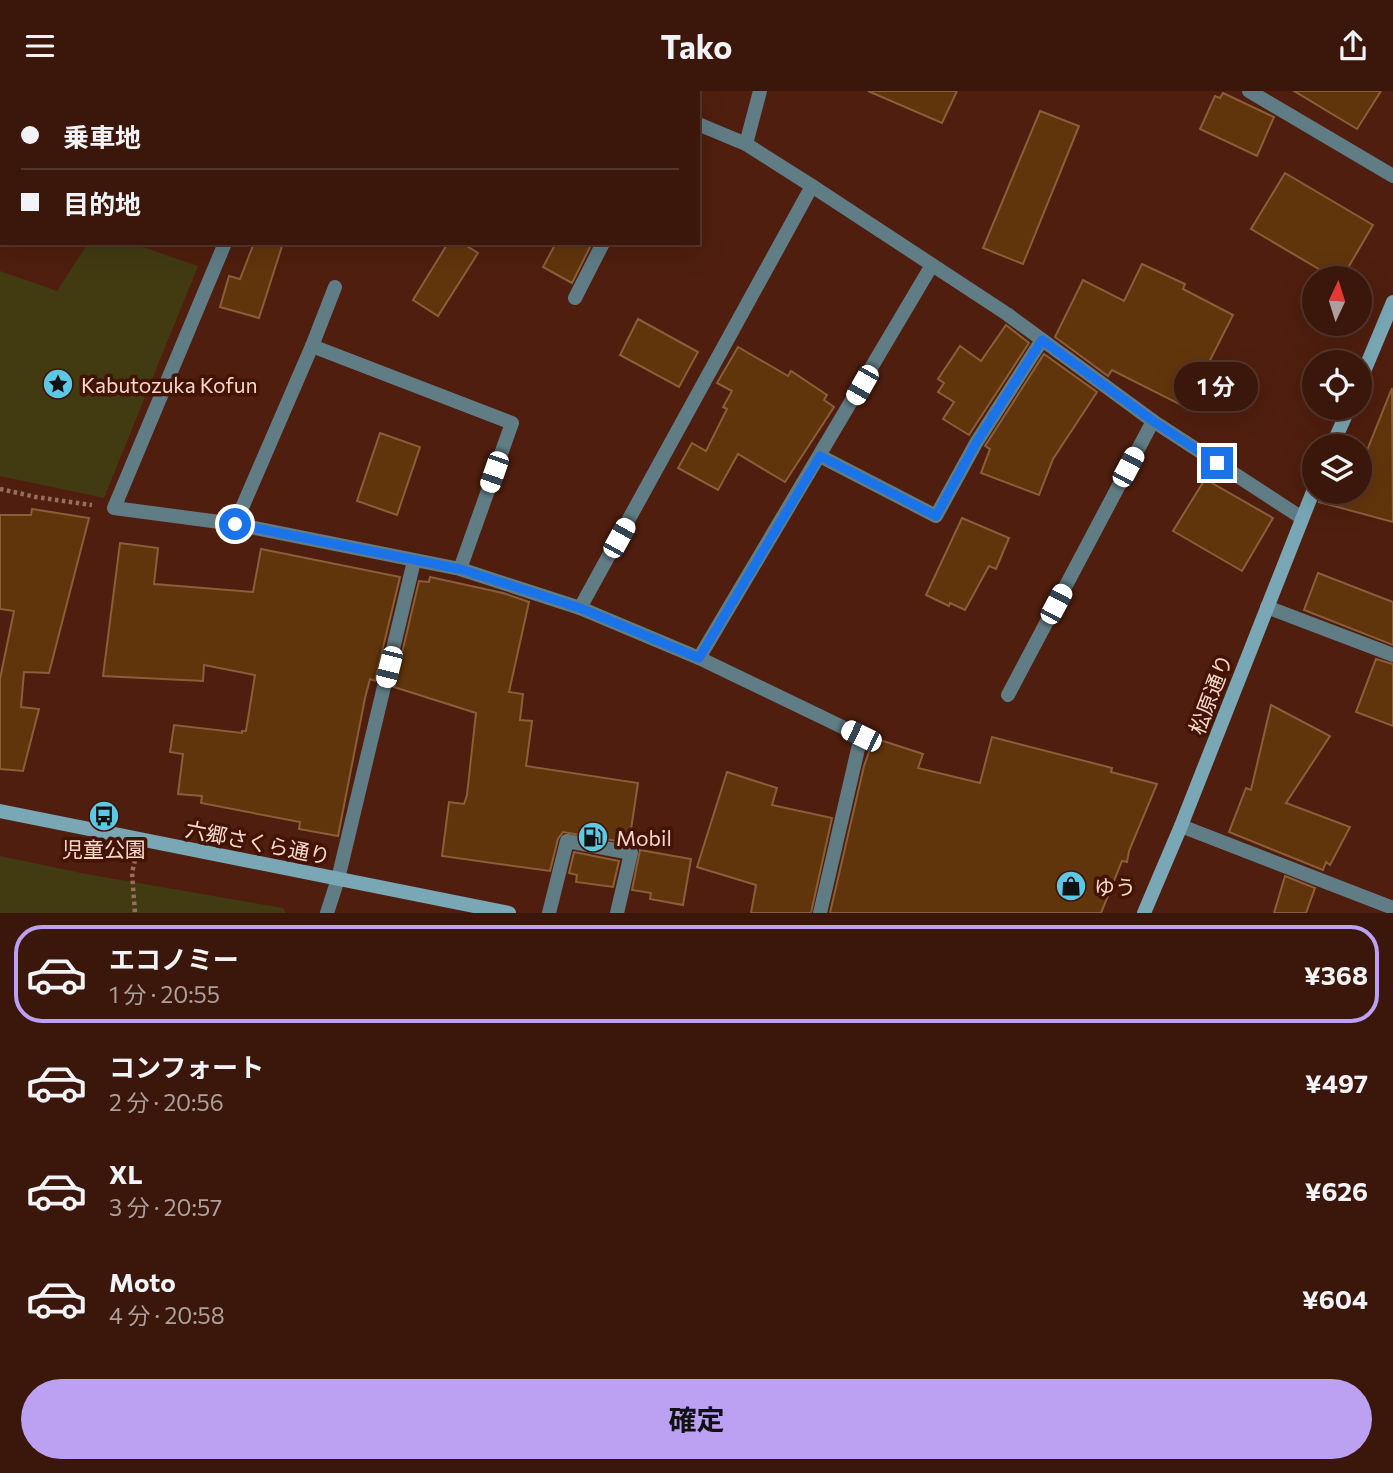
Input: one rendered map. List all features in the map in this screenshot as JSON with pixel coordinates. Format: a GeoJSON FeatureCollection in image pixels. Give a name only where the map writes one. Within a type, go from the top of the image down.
{"type":"FeatureCollection","features":[{"type":"Feature","properties":{"kind":"main road"},"geometry":{"type":"LineString","coordinates":[[1372,352],[1393,302]]}},
{"type":"Feature","properties":{"kind":"main road","name":"松原通り"},"geometry":{"type":"LineString","coordinates":[[1144,913],[1308,504]]}},
{"type":"Feature","properties":{"kind":"main road","name":"六郷さくら通り"},"geometry":{"type":"LineString","coordinates":[[0,811],[509,913]]}},
{"type":"Feature","properties":{"kind":"street"},"geometry":{"type":"LineString","coordinates":[[746,144],[761,91]]}},
{"type":"Feature","properties":{"kind":"street"},"geometry":{"type":"LineString","coordinates":[[1249,91],[1393,176]]}},
{"type":"Feature","properties":{"kind":"street"},"geometry":{"type":"LineString","coordinates":[[700,125],[746,144],[932,265],[1007,314],[1153,421],[1302,518]]}},
{"type":"Feature","properties":{"kind":"street"},"geometry":{"type":"LineString","coordinates":[[580,608],[811,186]]}},
{"type":"Feature","properties":{"kind":"street"},"geometry":{"type":"LineString","coordinates":[[224,245],[114,508],[235,524],[460,569],[580,608],[699,658],[861,736],[820,913]]}},
{"type":"Feature","properties":{"kind":"street"},"geometry":{"type":"LineString","coordinates":[[575,298],[602,245]]}},
{"type":"Feature","properties":{"kind":"street"},"geometry":{"type":"LineString","coordinates":[[699,658],[932,265]]}},
{"type":"Feature","properties":{"kind":"street"},"geometry":{"type":"LineString","coordinates":[[235,524],[312,346],[334,287]]}},
{"type":"Feature","properties":{"kind":"street"},"geometry":{"type":"LineString","coordinates":[[820,456],[936,516],[976,443],[1042,340]]}},
{"type":"Feature","properties":{"kind":"street"},"geometry":{"type":"LineString","coordinates":[[312,346],[512,423],[460,569]]}},
{"type":"Feature","properties":{"kind":"street"},"geometry":{"type":"LineString","coordinates":[[1008,695],[1153,421]]}},
{"type":"Feature","properties":{"kind":"street"},"geometry":{"type":"LineString","coordinates":[[327,913],[338,879],[414,561]]}},
{"type":"Feature","properties":{"kind":"street"},"geometry":{"type":"LineString","coordinates":[[1267,607],[1393,655]]}},
{"type":"Feature","properties":{"kind":"street"},"geometry":{"type":"LineString","coordinates":[[1181,826],[1393,908]]}},
{"type":"Feature","properties":{"kind":"street"},"geometry":{"type":"LineString","coordinates":[[549,913],[566,841],[631,853],[617,913]]}},
{"type":"Feature","properties":{"kind":"path"},"geometry":{"type":"LineString","coordinates":[[0,489],[114,508]]}},
{"type":"Feature","properties":{"kind":"path"},"geometry":{"type":"LineString","coordinates":[[135,913],[132,873],[139,839]]}},
{"type":"Feature","properties":{"kind":"shaded area"},"geometry":{"type":"Polygon","coordinates":[[[87,245],[137,245],[198,266],[104,498],[0,476],[0,271],[57,291],[87,245]]]}},
{"type":"Feature","properties":{"kind":"shaded area"},"geometry":{"type":"Polygon","coordinates":[[[0,856],[86,874],[283,908],[286,913],[0,913],[0,856]]]}},
{"type":"Feature","properties":{"kind":"building"},"geometry":{"type":"Polygon","coordinates":[[[868,91],[957,91],[942,123],[868,91]]]}},
{"type":"Feature","properties":{"kind":"building"},"geometry":{"type":"Polygon","coordinates":[[[1294,91],[1381,91],[1357,129],[1294,91]]]}},
{"type":"Feature","properties":{"kind":"building"},"geometry":{"type":"Polygon","coordinates":[[[1223,93],[1274,117],[1257,156],[1200,129],[1215,96],[1220,98],[1223,93]]]}},
{"type":"Feature","properties":{"kind":"building"},"geometry":{"type":"Polygon","coordinates":[[[1040,111],[1079,126],[1023,264],[983,248],[1040,111]]]}},
{"type":"Feature","properties":{"kind":"building"},"geometry":{"type":"Polygon","coordinates":[[[1285,173],[1373,225],[1349,266],[1314,266],[1251,229],[1285,173]]]}},
{"type":"Feature","properties":{"kind":"building"},"geometry":{"type":"Polygon","coordinates":[[[253,245],[282,245],[259,318],[220,307],[229,276],[240,279],[253,245]]]}},
{"type":"Feature","properties":{"kind":"building"},"geometry":{"type":"Polygon","coordinates":[[[447,245],[465,245],[478,253],[438,316],[413,300],[447,245]]]}},
{"type":"Feature","properties":{"kind":"building"},"geometry":{"type":"Polygon","coordinates":[[[555,245],[591,245],[572,283],[543,267],[555,245]]]}},
{"type":"Feature","properties":{"kind":"building"},"geometry":{"type":"Polygon","coordinates":[[[1142,264],[1185,284],[1183,289],[1233,315],[1203,374],[1206,375],[1189,409],[1112,370],[1108,376],[1055,337],[1083,280],[1124,301],[1142,264]]]}},
{"type":"Feature","properties":{"kind":"building"},"geometry":{"type":"Polygon","coordinates":[[[638,319],[698,352],[679,387],[620,355],[638,319]]]}},
{"type":"Feature","properties":{"kind":"building"},"geometry":{"type":"Polygon","coordinates":[[[1006,325],[1029,343],[969,435],[943,419],[954,402],[938,392],[944,383],[938,379],[960,346],[981,361],[1006,325]]]}},
{"type":"Feature","properties":{"kind":"building"},"geometry":{"type":"Polygon","coordinates":[[[738,347],[788,376],[791,371],[827,395],[824,400],[834,407],[785,482],[738,454],[718,490],[678,468],[692,443],[706,451],[727,409],[723,407],[732,391],[717,383],[738,347]]]}},
{"type":"Feature","properties":{"kind":"building"},"geometry":{"type":"Polygon","coordinates":[[[1044,354],[1097,392],[1053,459],[1039,495],[981,473],[990,449],[985,446],[1044,354]]]}},
{"type":"Feature","properties":{"kind":"building"},"geometry":{"type":"Polygon","coordinates":[[[1392,388],[1393,522],[1326,504],[1372,504],[1372,438],[1392,388]]]}},
{"type":"Feature","properties":{"kind":"building"},"geometry":{"type":"Polygon","coordinates":[[[380,433],[420,447],[397,515],[357,501],[380,433]]]}},
{"type":"Feature","properties":{"kind":"building"},"geometry":{"type":"Polygon","coordinates":[[[1205,479],[1273,518],[1242,571],[1173,531],[1205,479]]]}},
{"type":"Feature","properties":{"kind":"building"},"geometry":{"type":"Polygon","coordinates":[[[32,509],[89,518],[49,673],[24,672],[21,707],[39,709],[23,771],[0,769],[0,679],[14,611],[0,609],[0,515],[31,515],[32,509]]]}},
{"type":"Feature","properties":{"kind":"building"},"geometry":{"type":"Polygon","coordinates":[[[962,518],[1009,538],[996,569],[989,566],[965,610],[926,595],[962,518]]]}},
{"type":"Feature","properties":{"kind":"building"},"geometry":{"type":"Polygon","coordinates":[[[120,543],[158,548],[154,584],[253,592],[261,549],[400,577],[375,681],[370,679],[365,698],[338,836],[299,829],[300,822],[201,803],[202,796],[178,794],[183,754],[170,752],[174,725],[242,733],[246,731],[255,675],[204,665],[203,681],[103,676],[120,543]]]}},
{"type":"Feature","properties":{"kind":"building"},"geometry":{"type":"Polygon","coordinates":[[[1318,573],[1393,602],[1393,645],[1304,610],[1318,573]]]}},
{"type":"Feature","properties":{"kind":"building"},"geometry":{"type":"Polygon","coordinates":[[[430,577],[503,593],[529,602],[509,692],[523,694],[520,720],[532,721],[526,766],[638,783],[629,843],[563,832],[558,839],[550,871],[442,856],[449,802],[464,804],[467,795],[476,713],[394,687],[419,581],[429,582],[430,577]]]}},
{"type":"Feature","properties":{"kind":"building"},"geometry":{"type":"Polygon","coordinates":[[[1376,659],[1393,664],[1393,726],[1356,712],[1376,659]]]}},
{"type":"Feature","properties":{"kind":"building"},"geometry":{"type":"Polygon","coordinates":[[[1271,705],[1330,736],[1286,803],[1350,827],[1330,865],[1326,862],[1323,870],[1229,832],[1246,788],[1251,790],[1271,705]]]}},
{"type":"Feature","properties":{"kind":"building"},"geometry":{"type":"Polygon","coordinates":[[[992,737],[1112,768],[1111,772],[1157,784],[1127,862],[1122,861],[1101,913],[830,913],[864,766],[874,738],[923,754],[918,768],[980,783],[992,737]]]}},
{"type":"Feature","properties":{"kind":"building"},"geometry":{"type":"Polygon","coordinates":[[[727,772],[777,788],[772,805],[832,818],[811,913],[751,913],[756,885],[697,867],[727,772]]]}},
{"type":"Feature","properties":{"kind":"building"},"geometry":{"type":"Polygon","coordinates":[[[640,850],[691,859],[683,905],[650,899],[651,893],[632,890],[640,850]]]}},
{"type":"Feature","properties":{"kind":"building"},"geometry":{"type":"Polygon","coordinates":[[[574,852],[619,861],[613,887],[576,882],[577,875],[569,873],[574,852]]]}},
{"type":"Feature","properties":{"kind":"building"},"geometry":{"type":"Polygon","coordinates":[[[1285,876],[1315,888],[1306,913],[1274,913],[1285,876]]]}},
{"type":"Feature","properties":{"kind":"place","name":"Kabutozuka Kofun"},"geometry":{"type":"Point","coordinates":[58,384]}},
{"type":"Feature","properties":{"kind":"place","name":"児童公園"},"geometry":{"type":"Point","coordinates":[104,816]}},
{"type":"Feature","properties":{"kind":"place","name":"Mobil"},"geometry":{"type":"Point","coordinates":[593,837]}},
{"type":"Feature","properties":{"kind":"place","name":"ゆう"},"geometry":{"type":"Point","coordinates":[1071,886]}},
{"type":"Feature","properties":{"kind":"route"},"geometry":{"type":"LineString","coordinates":[[235,524],[460,569],[580,608],[699,658],[820,456],[936,516],[976,443],[1042,340],[1153,421],[1217,463]]}}]}
